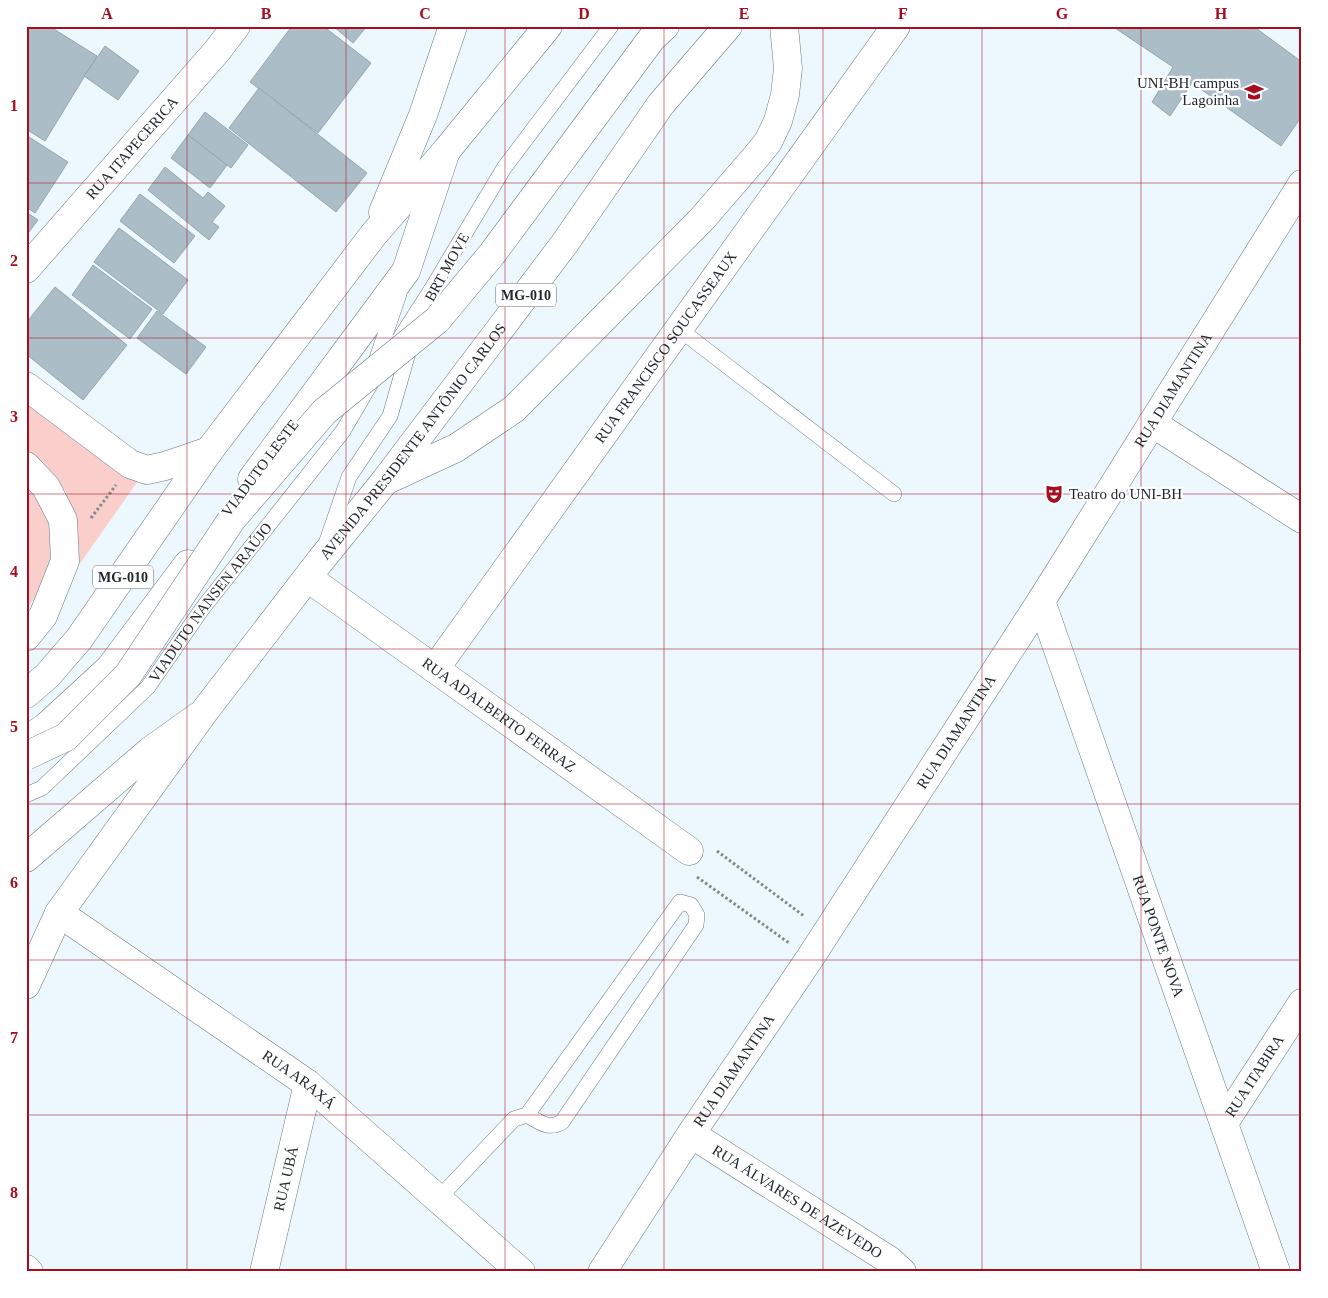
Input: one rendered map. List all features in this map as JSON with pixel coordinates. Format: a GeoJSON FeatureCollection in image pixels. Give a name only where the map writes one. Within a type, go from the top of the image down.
{"type":"FeatureCollection","features":[{"type":"Feature","properties":{"kind":"main road","name":"RUA ITAPECERICA"},"geometry":{"type":"LineString","coordinates":[[26,269],[217,51],[236,26]]}},
{"type":"Feature","properties":{"kind":"main road"},"geometry":{"type":"LineString","coordinates":[[374,234],[423,115],[453,26]]}},
{"type":"Feature","properties":{"kind":"main road","name":"MG-010"},"geometry":{"type":"LineString","coordinates":[[26,694],[47,676],[79,639],[209,452],[374,234],[446,151],[548,26]]}},
{"type":"Feature","properties":{"kind":"main road"},"geometry":{"type":"LineString","coordinates":[[26,756],[66,736],[128,675],[232,519],[324,412],[437,320],[492,254],[652,38],[665,26]]}},
{"type":"Feature","properties":{"kind":"main road","name":"AVENIDA PRESIDENTE ANTÔNIO CARLOS"},"geometry":{"type":"LineString","coordinates":[[204,712],[314,569],[385,481],[565,243],[662,104],[728,26]]}},
{"type":"Feature","properties":{"kind":"main road"},"geometry":{"type":"LineString","coordinates":[[385,481],[456,448],[514,409],[702,219],[754,160],[768,142],[778,121],[785,95],[788,68],[784,26]]}},
{"type":"Feature","properties":{"kind":"main road","name":"RUA FRANCISCO SOUCASSEAUX"},"geometry":{"type":"LineString","coordinates":[[435,668],[896,26]]}},
{"type":"Feature","properties":{"kind":"main road","name":"VIADUTO LESTE"},"geometry":{"type":"LineString","coordinates":[[26,756],[37,733],[110,668],[406,271],[446,151]]}},
{"type":"Feature","properties":{"kind":"main road","name":"RUA DIAMANTINA"},"geometry":{"type":"LineString","coordinates":[[602,1272],[691,1134],[810,958],[1041,601],[1302,184]]}},
{"type":"Feature","properties":{"kind":"main road"},"geometry":{"type":"LineString","coordinates":[[26,386],[130,464],[147,470],[209,452]]}},
{"type":"Feature","properties":{"kind":"main road"},"geometry":{"type":"LineString","coordinates":[[1152,423],[1302,518]]}},
{"type":"Feature","properties":{"kind":"main road"},"geometry":{"type":"LineString","coordinates":[[26,466],[46,486],[63,520],[65,561],[43,616],[26,637]]}},
{"type":"Feature","properties":{"kind":"main road","name":"RUA ADALBERTO FERRAZ"},"geometry":{"type":"LineString","coordinates":[[314,569],[435,668],[700,859]]}},
{"type":"Feature","properties":{"kind":"main road","name":"RUA PONTE NOVA"},"geometry":{"type":"LineString","coordinates":[[1041,601],[1276,1272]]}},
{"type":"Feature","properties":{"kind":"main road"},"geometry":{"type":"LineString","coordinates":[[26,858],[150,751],[204,712]]}},
{"type":"Feature","properties":{"kind":"main road"},"geometry":{"type":"LineString","coordinates":[[26,984],[59,913],[204,712]]}},
{"type":"Feature","properties":{"kind":"main road","name":"RUA ARAXÁ"},"geometry":{"type":"LineString","coordinates":[[59,913],[308,1084],[521,1272]]}},
{"type":"Feature","properties":{"kind":"main road","name":"RUA ITABIRA"},"geometry":{"type":"LineString","coordinates":[[1224,1123],[1302,1003]]}},
{"type":"Feature","properties":{"kind":"main road","name":"RUA UBÁ"},"geometry":{"type":"LineString","coordinates":[[264,1272],[308,1084]]}},
{"type":"Feature","properties":{"kind":"main road","name":"RUA ÁLVARES DE AZEVEDO"},"geometry":{"type":"LineString","coordinates":[[691,1134],[889,1260],[902,1272]]}},
{"type":"Feature","properties":{"kind":"main road"},"geometry":{"type":"LineString","coordinates":[[26,1269],[29,1272]]}},
{"type":"Feature","properties":{"kind":"lane","name":"BRT MOVE"},"geometry":{"type":"LineString","coordinates":[[314,569],[349,478],[390,416],[408,351],[431,290],[504,168],[611,26]]}},
{"type":"Feature","properties":{"kind":"lane","name":"VIADUTO NANSEN ARAÚJO"},"geometry":{"type":"LineString","coordinates":[[368,387],[406,271]]}},
{"type":"Feature","properties":{"kind":"lane","name":"VIADUTO NANSEN ARAÚJO"},"geometry":{"type":"LineString","coordinates":[[26,795],[42,788],[148,687],[202,610],[344,431],[368,387],[431,290]]}},
{"type":"Feature","properties":{"kind":"lane"},"geometry":{"type":"LineString","coordinates":[[679,329],[894,494]]}},
{"type":"Feature","properties":{"kind":"lane"},"geometry":{"type":"LineString","coordinates":[[438,1199],[514,1119],[527,1115],[680,902],[691,904],[697,915],[696,926],[562,1122],[552,1126],[545,1125],[527,1115]]}},
{"type":"Feature","properties":{"kind":"path"},"geometry":{"type":"LineString","coordinates":[[63,530],[90,520],[114,489],[119,479],[123,458]]}},
{"type":"Feature","properties":{"kind":"path"},"geometry":{"type":"LineString","coordinates":[[700,859],[826,932]]}},
{"type":"Feature","properties":{"kind":"path"},"geometry":{"type":"LineString","coordinates":[[700,859],[810,958]]}},
{"type":"Feature","properties":{"kind":"shaded area"},"geometry":{"type":"Polygon","coordinates":[[[26,393],[140,478],[81,562],[70,573],[74,539],[66,492],[44,463],[26,454],[26,393]]]}},
{"type":"Feature","properties":{"kind":"shaded area"},"geometry":{"type":"Polygon","coordinates":[[[26,480],[46,504],[53,533],[53,546],[51,560],[42,585],[26,610],[26,480]]]}},
{"type":"Feature","properties":{"kind":"building"},"geometry":{"type":"Polygon","coordinates":[[[26,26],[49,26],[97,56],[45,141],[26,129],[26,26]]]}},
{"type":"Feature","properties":{"kind":"building"},"geometry":{"type":"Polygon","coordinates":[[[292,26],[323,26],[371,63],[318,133],[250,82],[292,26]]]}},
{"type":"Feature","properties":{"kind":"building"},"geometry":{"type":"Polygon","coordinates":[[[333,26],[367,26],[353,43],[333,26]]]}},
{"type":"Feature","properties":{"kind":"building","name":"UNI-BH campus Lagoinha"},"geometry":{"type":"Polygon","coordinates":[[[1112,26],[1253,26],[1302,62],[1302,116],[1281,146],[1192,83],[1170,116],[1152,102],[1173,67],[1112,26]]]}},
{"type":"Feature","properties":{"kind":"building"},"geometry":{"type":"Polygon","coordinates":[[[105,46],[139,71],[118,100],[84,76],[105,46]]]}},
{"type":"Feature","properties":{"kind":"building"},"geometry":{"type":"Polygon","coordinates":[[[259,88],[367,173],[336,212],[229,128],[259,88]]]}},
{"type":"Feature","properties":{"kind":"building"},"geometry":{"type":"Polygon","coordinates":[[[205,112],[248,145],[231,168],[188,135],[205,112]]]}},
{"type":"Feature","properties":{"kind":"building"},"geometry":{"type":"Polygon","coordinates":[[[26,135],[68,162],[35,213],[26,207],[26,135]]]}},
{"type":"Feature","properties":{"kind":"building"},"geometry":{"type":"Polygon","coordinates":[[[188,135],[227,165],[210,188],[171,158],[188,135]]]}},
{"type":"Feature","properties":{"kind":"building"},"geometry":{"type":"Polygon","coordinates":[[[165,167],[203,198],[208,192],[225,206],[212,222],[219,227],[209,240],[148,190],[165,167]]]}},
{"type":"Feature","properties":{"kind":"building"},"geometry":{"type":"Polygon","coordinates":[[[140,194],[195,236],[174,263],[120,221],[140,194]]]}},
{"type":"Feature","properties":{"kind":"building"},"geometry":{"type":"Polygon","coordinates":[[[26,212],[38,220],[26,236],[26,212]]]}},
{"type":"Feature","properties":{"kind":"building"},"geometry":{"type":"Polygon","coordinates":[[[119,228],[188,280],[163,314],[94,262],[119,228]]]}},
{"type":"Feature","properties":{"kind":"building"},"geometry":{"type":"Polygon","coordinates":[[[93,265],[152,309],[130,339],[72,295],[93,265]]]}},
{"type":"Feature","properties":{"kind":"building"},"geometry":{"type":"Polygon","coordinates":[[[55,287],[127,345],[83,400],[26,354],[26,323],[55,287]]]}},
{"type":"Feature","properties":{"kind":"building"},"geometry":{"type":"Polygon","coordinates":[[[157,311],[206,347],[186,374],[137,338],[157,311]]]}},
{"type":"Feature","properties":{"kind":"place","name":"UNI-BH campus Lagoinha"},"geometry":{"type":"Point","coordinates":[1254,92]}},
{"type":"Feature","properties":{"kind":"place","name":"Teatro do UNI-BH"},"geometry":{"type":"Point","coordinates":[1054,494]}}]}
